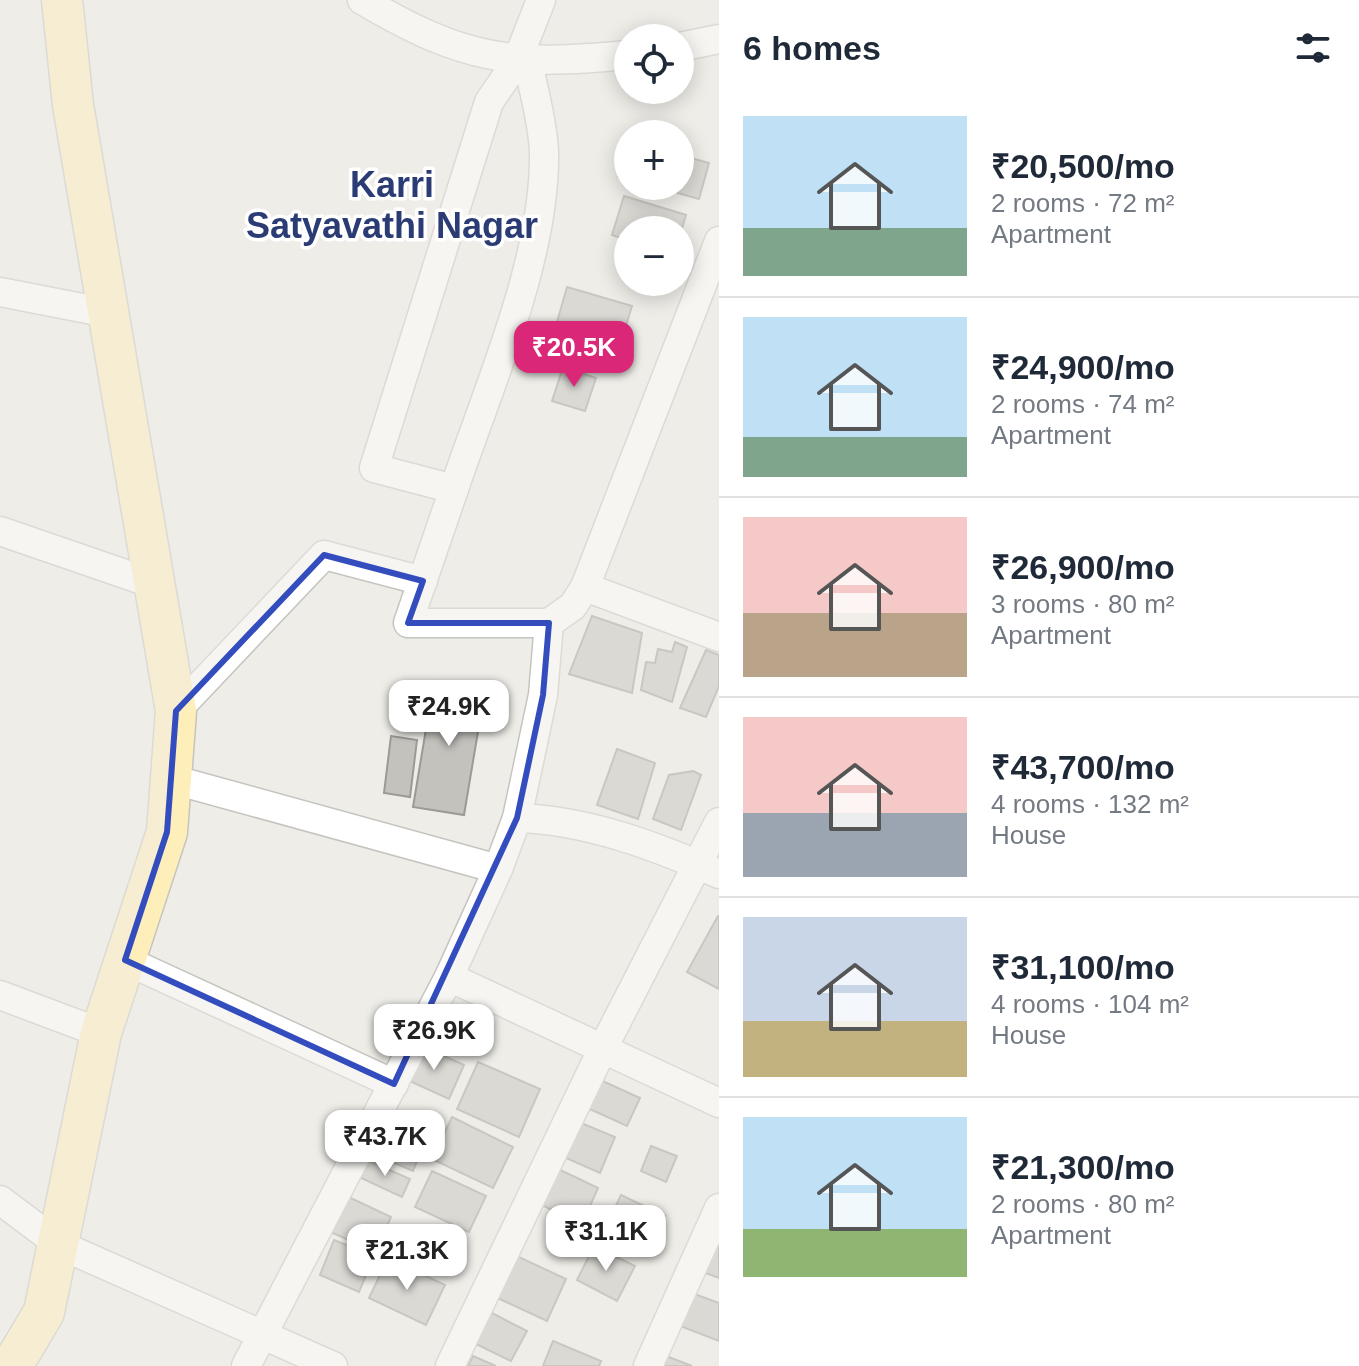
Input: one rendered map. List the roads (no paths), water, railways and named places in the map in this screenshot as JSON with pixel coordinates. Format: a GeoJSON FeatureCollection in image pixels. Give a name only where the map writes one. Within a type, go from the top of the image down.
{"type":"FeatureCollection","features":[{"type":"Feature","properties":{"kind":"street"},"geometry":{"type":"LineString","coordinates":[[12,1366],[44,1312],[101,1033],[167,832],[176,711],[73,105],[62,0]]}},
{"type":"Feature","properties":{"kind":"street"},"geometry":{"type":"LineString","coordinates":[[362,0],[406,26],[467,51],[522,61],[614,56]]}},
{"type":"Feature","properties":{"kind":"street"},"geometry":{"type":"LineString","coordinates":[[454,489],[374,468],[489,102],[522,61],[541,0]]}},
{"type":"Feature","properties":{"kind":"street"},"geometry":{"type":"LineString","coordinates":[[694,44],[719,39]]}},
{"type":"Feature","properties":{"kind":"street"},"geometry":{"type":"LineString","coordinates":[[522,61],[544,149],[542,199],[522,285],[408,623],[549,623],[573,606],[585,587],[719,241]]}},
{"type":"Feature","properties":{"kind":"street"},"geometry":{"type":"LineString","coordinates":[[0,292],[108,313]]}},
{"type":"Feature","properties":{"kind":"street"},"geometry":{"type":"LineString","coordinates":[[0,531],[154,584]]}},
{"type":"Feature","properties":{"kind":"street"},"geometry":{"type":"LineString","coordinates":[[176,711],[324,555],[423,581]]}},
{"type":"Feature","properties":{"kind":"street"},"geometry":{"type":"LineString","coordinates":[[585,587],[719,637]]}},
{"type":"Feature","properties":{"kind":"street"},"geometry":{"type":"LineString","coordinates":[[246,1366],[449,977],[498,869],[517,818],[543,695],[549,623]]}},
{"type":"Feature","properties":{"kind":"street"},"geometry":{"type":"LineString","coordinates":[[171,779],[498,869]]}},
{"type":"Feature","properties":{"kind":"street"},"geometry":{"type":"LineString","coordinates":[[517,818],[553,819],[608,833],[708,869]]}},
{"type":"Feature","properties":{"kind":"street"},"geometry":{"type":"LineString","coordinates":[[450,1366],[602,1050],[708,869],[719,822]]}},
{"type":"Feature","properties":{"kind":"street"},"geometry":{"type":"LineString","coordinates":[[125,960],[394,1084]]}},
{"type":"Feature","properties":{"kind":"street"},"geometry":{"type":"LineString","coordinates":[[449,977],[719,1103]]}},
{"type":"Feature","properties":{"kind":"street"},"geometry":{"type":"LineString","coordinates":[[0,995],[101,1033]]}},
{"type":"Feature","properties":{"kind":"street"},"geometry":{"type":"LineString","coordinates":[[0,1200],[60,1245],[333,1366]]}},
{"type":"Feature","properties":{"kind":"street"},"geometry":{"type":"LineString","coordinates":[[648,1366],[719,1208]]}},
{"type":"Feature","properties":{"kind":"district","name":"Karri Satyavathi Nagar"},"geometry":{"type":"Point","coordinates":[392,204]}}]}
